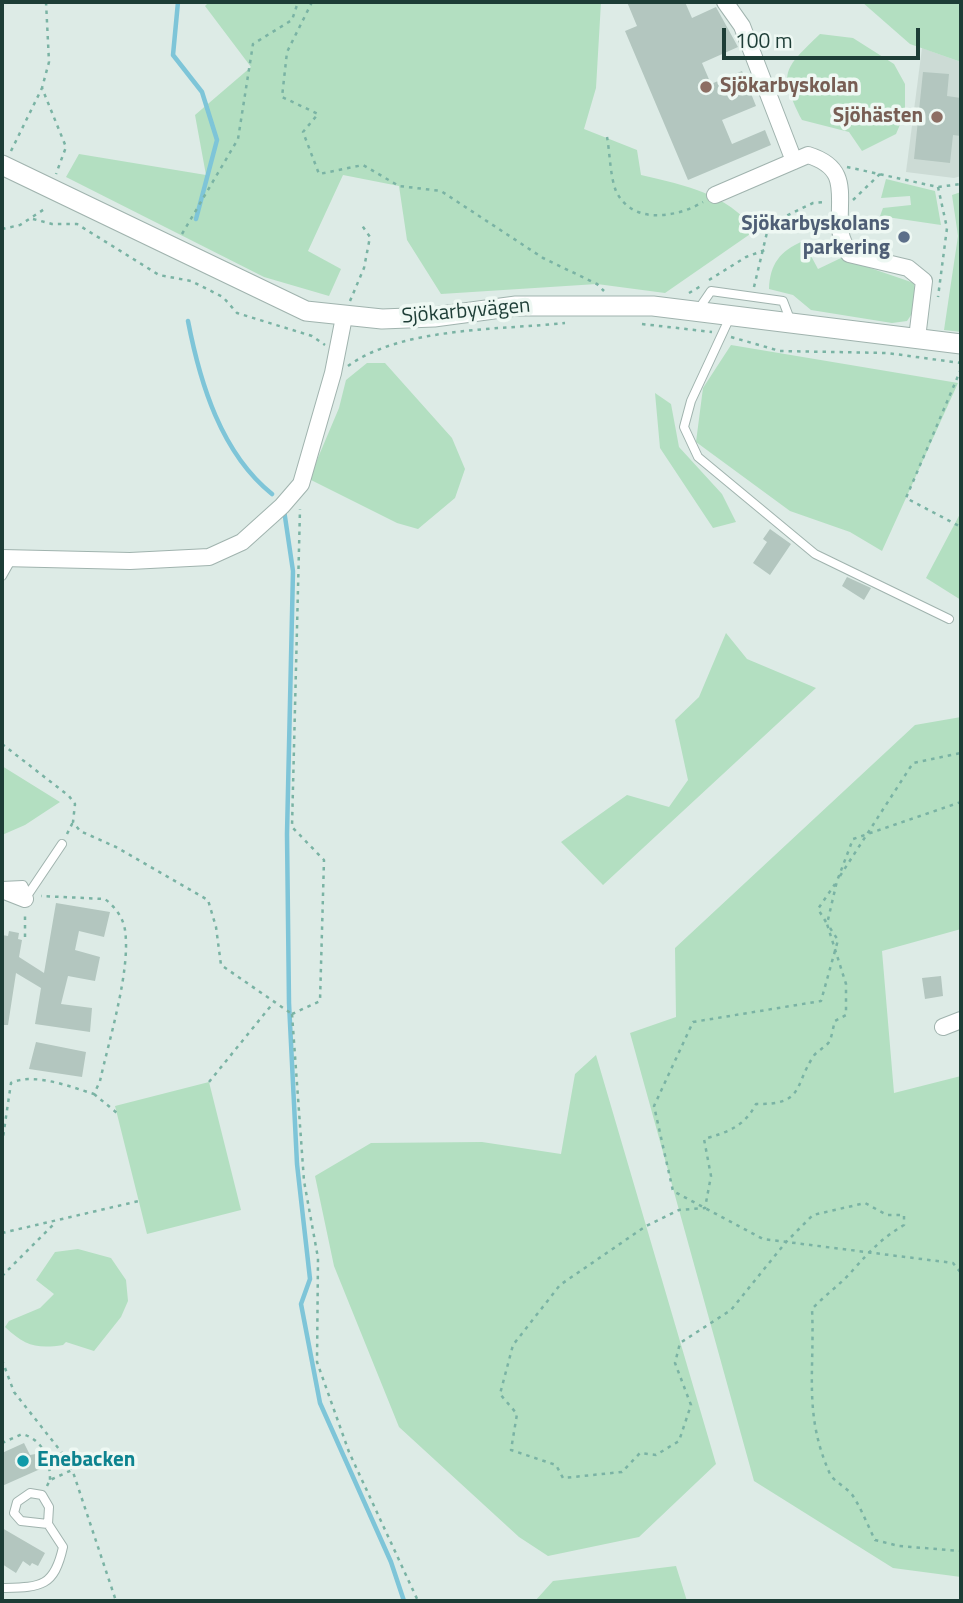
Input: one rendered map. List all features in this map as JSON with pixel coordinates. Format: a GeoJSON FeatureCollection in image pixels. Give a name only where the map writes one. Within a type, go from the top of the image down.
{"type":"FeatureCollection","features":[{"type":"Feature","properties":{"kind":"street"},"geometry":{"type":"LineString","coordinates":[[725,2],[741,26],[794,161]]}},
{"type":"Feature","properties":{"kind":"street"},"geometry":{"type":"LineString","coordinates":[[715,195],[808,155],[823,159],[833,167],[842,201],[839,227],[849,254],[908,268],[924,281],[917,338]]}},
{"type":"Feature","properties":{"kind":"street","name":"Sjökarbyvägen"},"geometry":{"type":"LineString","coordinates":[[3,166],[183,255],[306,311],[344,317],[434,317],[516,306],[601,304],[698,310],[961,344]]}},
{"type":"Feature","properties":{"kind":"street"},"geometry":{"type":"LineString","coordinates":[[6,559],[130,561],[209,557],[242,542],[260,528],[301,484],[333,373],[344,317]]}},
{"type":"Feature","properties":{"kind":"street"},"geometry":{"type":"LineString","coordinates":[[2,888],[24,897]]}},
{"type":"Feature","properties":{"kind":"street"},"geometry":{"type":"LineString","coordinates":[[943,1027],[961,1020]]}},
{"type":"Feature","properties":{"kind":"lane"},"geometry":{"type":"LineString","coordinates":[[698,310],[711,291],[751,296],[783,301],[791,322]]}},
{"type":"Feature","properties":{"kind":"lane"},"geometry":{"type":"LineString","coordinates":[[731,314],[691,401],[684,427],[698,457],[816,554],[949,619]]}},
{"type":"Feature","properties":{"kind":"lane"},"geometry":{"type":"LineString","coordinates":[[2,576],[6,559]]}},
{"type":"Feature","properties":{"kind":"lane"},"geometry":{"type":"LineString","coordinates":[[24,897],[62,844]]}},
{"type":"Feature","properties":{"kind":"lane"},"geometry":{"type":"LineString","coordinates":[[2,1588],[42,1585],[58,1571],[63,1547],[48,1524],[49,1507],[42,1495],[30,1493],[17,1502],[15,1513],[21,1521],[48,1524]]}},
{"type":"Feature","properties":{"kind":"path"},"geometry":{"type":"LineString","coordinates":[[3,166],[42,88],[48,62],[46,2]]}},
{"type":"Feature","properties":{"kind":"path"},"geometry":{"type":"LineString","coordinates":[[191,281],[183,255],[181,236],[238,139],[253,44],[292,20],[299,2]]}},
{"type":"Feature","properties":{"kind":"path"},"geometry":{"type":"LineString","coordinates":[[312,2],[287,52],[282,97],[318,114],[303,132],[319,174],[363,165],[399,186],[441,191],[543,258],[597,284],[606,293]]}},
{"type":"Feature","properties":{"kind":"path"},"geometry":{"type":"LineString","coordinates":[[42,88],[66,148],[54,180]]}},
{"type":"Feature","properties":{"kind":"path"},"geometry":{"type":"LineString","coordinates":[[607,136],[617,192],[635,212],[652,217],[694,208],[715,195]]}},
{"type":"Feature","properties":{"kind":"path"},"geometry":{"type":"LineString","coordinates":[[833,167],[854,167],[938,187],[961,184]]}},
{"type":"Feature","properties":{"kind":"path"},"geometry":{"type":"LineString","coordinates":[[751,296],[765,250],[769,224],[813,203],[855,199],[881,173]]}},
{"type":"Feature","properties":{"kind":"path"},"geometry":{"type":"LineString","coordinates":[[937,304],[947,228],[938,187]]}},
{"type":"Feature","properties":{"kind":"path"},"geometry":{"type":"LineString","coordinates":[[2,229],[33,219],[46,208]]}},
{"type":"Feature","properties":{"kind":"path"},"geometry":{"type":"LineString","coordinates":[[33,219],[52,224],[77,224],[159,275],[191,281],[223,297],[237,313],[312,336],[337,351]]}},
{"type":"Feature","properties":{"kind":"path"},"geometry":{"type":"LineString","coordinates":[[344,317],[364,268],[370,237],[361,224]]}},
{"type":"Feature","properties":{"kind":"path"},"geometry":{"type":"LineString","coordinates":[[683,296],[746,257],[765,250]]}},
{"type":"Feature","properties":{"kind":"path"},"geometry":{"type":"LineString","coordinates":[[333,373],[341,372],[374,351],[413,338],[568,323]]}},
{"type":"Feature","properties":{"kind":"path"},"geometry":{"type":"LineString","coordinates":[[639,323],[723,334],[780,351],[887,353],[961,363]]}},
{"type":"Feature","properties":{"kind":"path"},"geometry":{"type":"LineString","coordinates":[[961,369],[906,498],[961,527]]}},
{"type":"Feature","properties":{"kind":"path"},"geometry":{"type":"LineString","coordinates":[[292,1014],[320,1001],[324,860],[292,827],[301,484]]}},
{"type":"Feature","properties":{"kind":"path"},"geometry":{"type":"LineString","coordinates":[[2,744],[69,796],[75,804],[73,822],[62,844]]}},
{"type":"Feature","properties":{"kind":"path"},"geometry":{"type":"LineString","coordinates":[[961,753],[913,764],[818,909],[838,940],[821,1001],[693,1022],[654,1106],[673,1191],[763,1238],[953,1263],[961,1273]]}},
{"type":"Feature","properties":{"kind":"path"},"geometry":{"type":"LineString","coordinates":[[827,924],[837,881],[853,839],[961,803]]}},
{"type":"Feature","properties":{"kind":"path"},"geometry":{"type":"LineString","coordinates":[[73,822],[80,831],[116,847],[208,900],[216,927],[221,965],[292,1014]]}},
{"type":"Feature","properties":{"kind":"path"},"geometry":{"type":"LineString","coordinates":[[25,937],[24,897],[50,894],[105,899],[121,916],[125,932],[124,968],[100,1081],[94,1094]]}},
{"type":"Feature","properties":{"kind":"path"},"geometry":{"type":"LineString","coordinates":[[705,1208],[711,1176],[704,1139],[730,1132],[748,1119],[756,1104],[769,1104],[789,1098],[802,1086],[813,1056],[829,1042],[835,1021],[846,1016],[846,984],[835,949]]}},
{"type":"Feature","properties":{"kind":"path"},"geometry":{"type":"LineString","coordinates":[[209,1082],[274,1002]]}},
{"type":"Feature","properties":{"kind":"path"},"geometry":{"type":"LineString","coordinates":[[292,1014],[304,1181],[318,1258],[317,1362],[349,1452],[418,1601]]}},
{"type":"Feature","properties":{"kind":"path"},"geometry":{"type":"LineString","coordinates":[[2,1144],[11,1083],[20,1079],[63,1085],[94,1094],[117,1112]]}},
{"type":"Feature","properties":{"kind":"path"},"geometry":{"type":"LineString","coordinates":[[2,1233],[56,1223],[139,1201]]}},
{"type":"Feature","properties":{"kind":"path"},"geometry":{"type":"LineString","coordinates":[[705,1208],[679,1210],[646,1226],[559,1285],[513,1345],[500,1394],[517,1414],[510,1450],[556,1465],[563,1478],[622,1472],[640,1453],[656,1455],[679,1441],[691,1405],[675,1363],[680,1343],[710,1321],[731,1310],[786,1241],[813,1216],[838,1207],[865,1203],[887,1216],[904,1215],[904,1225],[866,1252],[852,1272],[833,1286],[812,1309],[814,1343],[809,1393],[816,1430],[831,1477],[852,1494],[875,1540],[899,1546],[961,1551]]}},
{"type":"Feature","properties":{"kind":"path"},"geometry":{"type":"LineString","coordinates":[[2,1276],[56,1223]]}},
{"type":"Feature","properties":{"kind":"path"},"geometry":{"type":"LineString","coordinates":[[2,1360],[14,1392],[72,1470],[116,1601]]}},
{"type":"Feature","properties":{"kind":"path"},"geometry":{"type":"LineString","coordinates":[[2,1443],[22,1434],[36,1441],[49,1458],[50,1480],[42,1495]]}},
{"type":"Feature","properties":{"kind":"path"},"geometry":{"type":"LineString","coordinates":[[50,1480],[72,1470]]}},
{"type":"Feature","properties":{"kind":"shaded area","name":"Sjöhästen"},"geometry":{"type":"Polygon","coordinates":[[[922,48],[961,62],[961,176],[954,178],[906,172],[922,48]]]}},
{"type":"Feature","properties":{"kind":"green space"},"geometry":{"type":"Polygon","coordinates":[[[209,2],[601,2],[596,88],[584,129],[637,150],[641,175],[690,187],[718,199],[744,217],[756,230],[665,293],[597,284],[441,294],[407,240],[399,186],[343,175],[308,251],[341,269],[329,296],[264,277],[66,177],[79,154],[206,175],[195,115],[251,67],[205,6],[209,2]]]}},
{"type":"Feature","properties":{"kind":"green space"},"geometry":{"type":"Polygon","coordinates":[[[862,2],[961,2],[961,62],[910,44],[862,2]]]}},
{"type":"Feature","properties":{"kind":"green space"},"geometry":{"type":"Polygon","coordinates":[[[820,34],[853,38],[894,64],[905,84],[905,113],[896,134],[862,151],[849,132],[802,120],[789,91],[788,72],[798,56],[820,34]]]}},
{"type":"Feature","properties":{"kind":"green space"},"geometry":{"type":"Polygon","coordinates":[[[886,179],[935,191],[941,225],[880,216],[883,208],[911,205],[910,196],[881,198],[886,179]]]}},
{"type":"Feature","properties":{"kind":"green space"},"geometry":{"type":"Polygon","coordinates":[[[961,192],[961,332],[944,330],[958,236],[952,195],[961,192]]]}},
{"type":"Feature","properties":{"kind":"green space"},"geometry":{"type":"Polygon","coordinates":[[[803,241],[818,269],[841,258],[914,283],[918,305],[907,321],[892,323],[811,310],[793,295],[769,289],[774,265],[778,259],[788,249],[803,241]]]}},
{"type":"Feature","properties":{"kind":"green space"},"geometry":{"type":"Polygon","coordinates":[[[731,345],[958,383],[882,551],[850,532],[790,511],[696,442],[703,388],[731,345]]]}},
{"type":"Feature","properties":{"kind":"green space"},"geometry":{"type":"Polygon","coordinates":[[[367,363],[385,363],[452,438],[465,469],[455,498],[418,529],[397,523],[309,479],[339,408],[346,380],[367,363]]]}},
{"type":"Feature","properties":{"kind":"green space"},"geometry":{"type":"Polygon","coordinates":[[[655,393],[671,404],[679,447],[722,494],[736,522],[713,528],[660,448],[655,393]]]}},
{"type":"Feature","properties":{"kind":"green space"},"geometry":{"type":"Polygon","coordinates":[[[961,512],[961,600],[926,578],[961,512]]]}},
{"type":"Feature","properties":{"kind":"green space"},"geometry":{"type":"Polygon","coordinates":[[[726,633],[747,659],[816,688],[603,885],[561,842],[627,795],[669,807],[688,780],[675,720],[699,697],[726,633]]]}},
{"type":"Feature","properties":{"kind":"green space"},"geometry":{"type":"Polygon","coordinates":[[[961,717],[961,929],[882,951],[894,1093],[961,1076],[961,1577],[893,1568],[754,1481],[630,1033],[676,1017],[675,948],[915,725],[961,717]]]}},
{"type":"Feature","properties":{"kind":"green space"},"geometry":{"type":"Polygon","coordinates":[[[2,766],[60,802],[25,825],[2,835],[2,766]]]}},
{"type":"Feature","properties":{"kind":"green space"},"geometry":{"type":"Polygon","coordinates":[[[596,1055],[716,1464],[639,1537],[548,1556],[519,1537],[399,1427],[334,1266],[315,1176],[371,1143],[482,1142],[561,1154],[575,1074],[596,1055]]]}},
{"type":"Feature","properties":{"kind":"green space"},"geometry":{"type":"Polygon","coordinates":[[[209,1082],[241,1210],[147,1234],[115,1106],[209,1082]]]}},
{"type":"Feature","properties":{"kind":"green space"},"geometry":{"type":"Polygon","coordinates":[[[78,1249],[111,1258],[126,1280],[128,1301],[121,1317],[94,1351],[66,1342],[63,1345],[46,1347],[25,1342],[5,1327],[9,1321],[40,1308],[54,1294],[36,1280],[55,1252],[78,1249]]]}},
{"type":"Feature","properties":{"kind":"green space"},"geometry":{"type":"Polygon","coordinates":[[[676,1566],[687,1601],[535,1601],[553,1581],[676,1566]]]}},
{"type":"Feature","properties":{"kind":"building","name":"Sjökarbyskolan"},"geometry":{"type":"Polygon","coordinates":[[[627,2],[685,2],[692,18],[716,7],[738,47],[702,63],[711,84],[742,71],[756,106],[722,120],[732,144],[765,130],[771,145],[688,180],[625,31],[637,26],[627,2]]]}},
{"type":"Feature","properties":{"kind":"building"},"geometry":{"type":"Polygon","coordinates":[[[923,72],[949,74],[947,96],[961,98],[961,136],[953,135],[950,163],[914,159],[923,72]]]}},
{"type":"Feature","properties":{"kind":"building"},"geometry":{"type":"Polygon","coordinates":[[[770,529],[791,544],[770,575],[753,563],[767,542],[763,539],[770,529]]]}},
{"type":"Feature","properties":{"kind":"building"},"geometry":{"type":"Polygon","coordinates":[[[847,577],[871,588],[864,600],[842,586],[847,577]]]}},
{"type":"Feature","properties":{"kind":"building"},"geometry":{"type":"Polygon","coordinates":[[[56,903],[110,912],[104,937],[79,931],[75,950],[100,957],[95,981],[68,976],[61,1004],[92,1008],[90,1032],[35,1024],[41,988],[16,973],[8,1025],[2,1025],[2,935],[8,936],[9,931],[19,933],[18,939],[22,940],[19,957],[44,973],[56,903]]]}},
{"type":"Feature","properties":{"kind":"building"},"geometry":{"type":"Polygon","coordinates":[[[941,976],[943,996],[925,999],[922,978],[941,976]]]}},
{"type":"Feature","properties":{"kind":"building"},"geometry":{"type":"Polygon","coordinates":[[[36,1042],[86,1052],[82,1077],[29,1069],[36,1042]]]}},
{"type":"Feature","properties":{"kind":"building","name":"Enebacken"},"geometry":{"type":"Polygon","coordinates":[[[24,1443],[30,1455],[41,1453],[47,1466],[2,1486],[2,1453],[24,1443]]]}},
{"type":"Feature","properties":{"kind":"building"},"geometry":{"type":"Polygon","coordinates":[[[2,1528],[45,1553],[38,1566],[32,1563],[30,1566],[23,1561],[16,1573],[2,1564],[2,1528]]]}},
{"type":"Feature","properties":{"kind":"waterway"},"geometry":{"type":"LineString","coordinates":[[178,2],[173,55],[202,92],[217,140],[196,219]]}},
{"type":"Feature","properties":{"kind":"waterway"},"geometry":{"type":"LineString","coordinates":[[188,321],[206,392],[226,438],[254,477],[272,494]]}},
{"type":"Feature","properties":{"kind":"waterway"},"geometry":{"type":"LineString","coordinates":[[284,510],[293,571],[287,834],[289,1003],[297,1164],[310,1279],[301,1304],[320,1403],[391,1562],[404,1601]]}},
{"type":"Feature","properties":{"kind":"place","name":"Sjökarbyskolan"},"geometry":{"type":"Point","coordinates":[706,87]}},
{"type":"Feature","properties":{"kind":"place","name":"Sjöhästen"},"geometry":{"type":"Point","coordinates":[937,117]}},
{"type":"Feature","properties":{"kind":"place","name":"Sjökarbyskolans parkering"},"geometry":{"type":"Point","coordinates":[904,237]}},
{"type":"Feature","properties":{"kind":"place","name":"Enebacken"},"geometry":{"type":"Point","coordinates":[23,1461]}}]}
